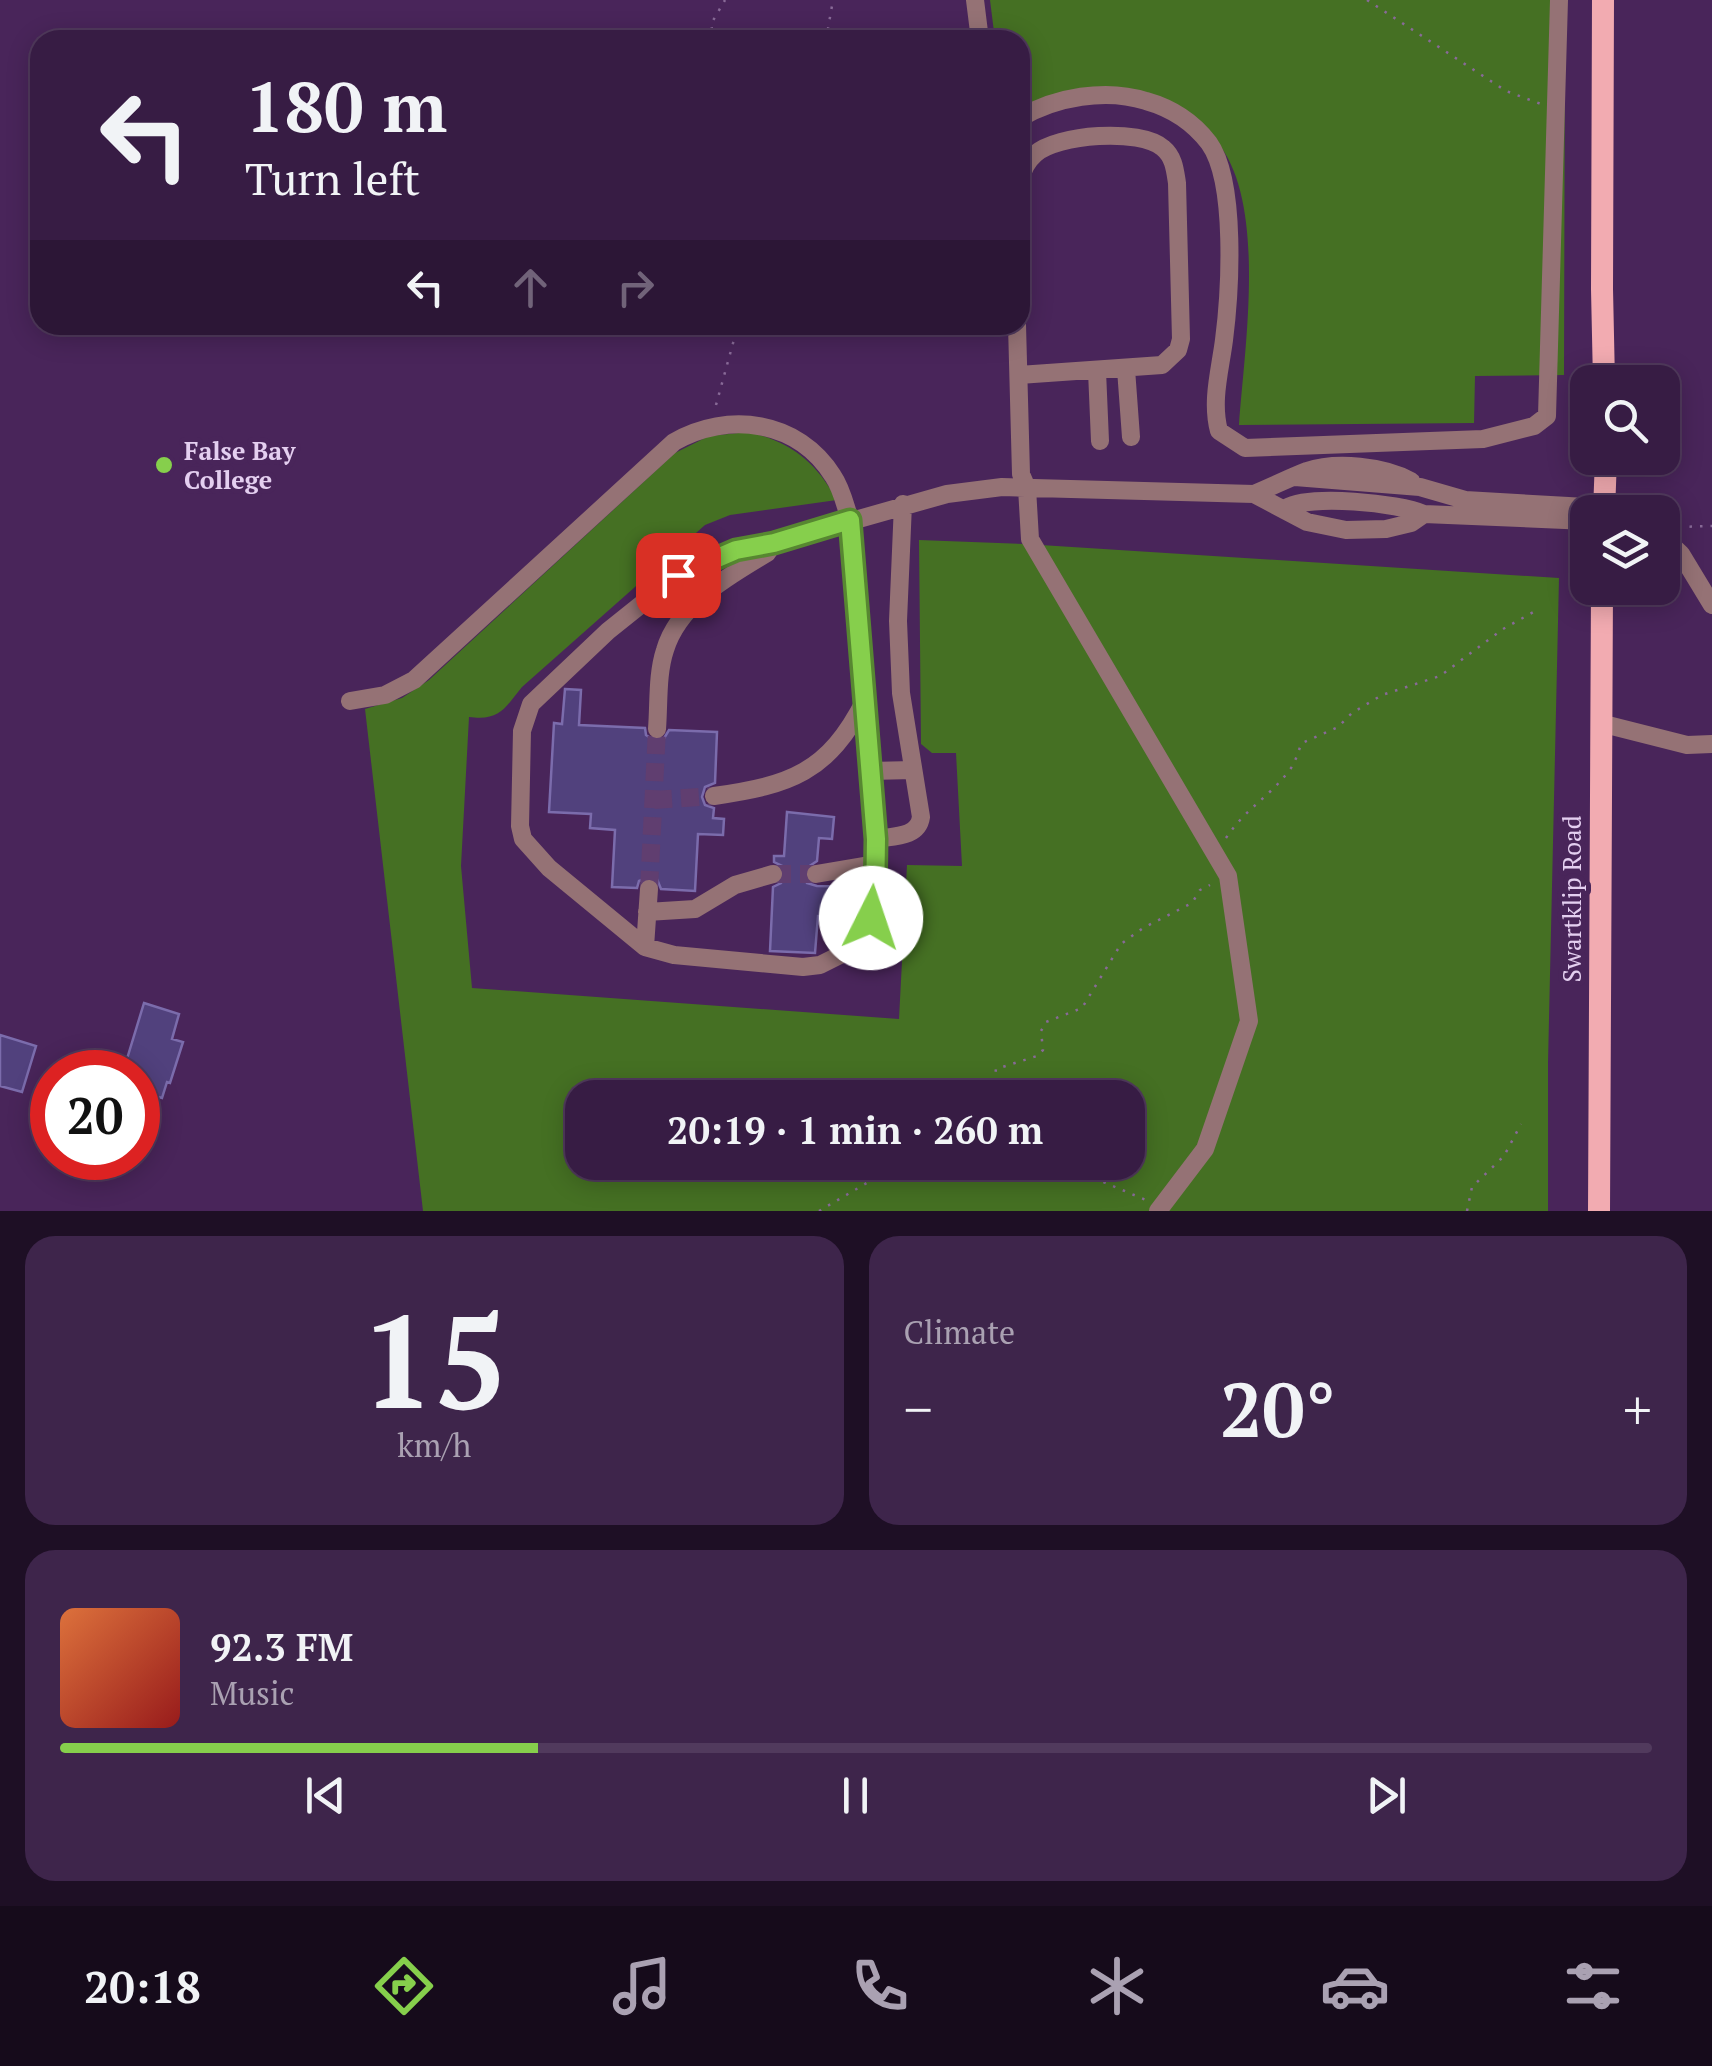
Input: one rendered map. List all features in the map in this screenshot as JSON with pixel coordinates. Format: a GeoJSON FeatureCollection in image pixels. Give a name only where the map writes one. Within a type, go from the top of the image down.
{"type":"FeatureCollection","features":[{"type":"Feature","properties":{"kind":"main road"},"geometry":{"type":"LineString","coordinates":[[1604,0],[1604,365]]}},
{"type":"Feature","properties":{"kind":"main road","name":"Swartklip Road"},"geometry":{"type":"LineString","coordinates":[[1599,1211],[1602,605]]}},
{"type":"Feature","properties":{"kind":"lane"},"geometry":{"type":"LineString","coordinates":[[976,0],[979,30]]}},
{"type":"Feature","properties":{"kind":"lane"},"geometry":{"type":"LineString","coordinates":[[1030,112],[1101,94],[1137,98],[1182,116],[1210,145],[1225,188],[1229,271],[1227,318],[1214,410],[1218,432],[1246,448],[1483,439],[1534,426],[1546,416],[1559,0]]}},
{"type":"Feature","properties":{"kind":"lane"},"geometry":{"type":"LineString","coordinates":[[1019,375],[1162,365],[1178,350],[1182,339],[1177,183],[1170,156],[1156,143],[1133,136],[1066,140],[1034,154],[1030,162]]}},
{"type":"Feature","properties":{"kind":"lane"},"geometry":{"type":"LineString","coordinates":[[1017,335],[1021,474],[1027,488],[1030,539],[1228,876],[1249,1022],[1205,1148],[1160,1208]]}},
{"type":"Feature","properties":{"kind":"lane"},"geometry":{"type":"LineString","coordinates":[[1126,369],[1131,437]]}},
{"type":"Feature","properties":{"kind":"lane"},"geometry":{"type":"LineString","coordinates":[[1097,371],[1100,441]]}},
{"type":"Feature","properties":{"kind":"lane"},"geometry":{"type":"LineString","coordinates":[[350,702],[385,696],[414,680],[663,450],[698,430],[722,424],[746,423],[795,439],[817,456],[834,477],[850,520],[876,839],[875,904],[865,932],[854,948],[820,965],[674,955],[645,946],[549,868],[523,839],[520,826],[524,720],[531,704],[608,631],[678,575],[736,550],[774,543],[850,520],[903,504],[964,492],[1027,488],[1254,494],[1307,522],[1346,530],[1386,529],[1411,523],[1424,514]]}},
{"type":"Feature","properties":{"kind":"lane"},"geometry":{"type":"LineString","coordinates":[[1254,494],[1319,469],[1371,469],[1400,475],[1420,487],[1465,500],[1570,511]]}},
{"type":"Feature","properties":{"kind":"lane"},"geometry":{"type":"LineString","coordinates":[[1286,508],[1299,502],[1368,503],[1404,506],[1424,514],[1570,514]]}},
{"type":"Feature","properties":{"kind":"lane"},"geometry":{"type":"LineString","coordinates":[[876,839],[913,833],[920,825],[901,693],[898,621],[903,504]]}},
{"type":"Feature","properties":{"kind":"lane"},"geometry":{"type":"LineString","coordinates":[[658,729],[661,672],[672,632],[692,606],[768,553],[774,543]]}},
{"type":"Feature","properties":{"kind":"lane"},"geometry":{"type":"LineString","coordinates":[[1680,552],[1712,605]]}},
{"type":"Feature","properties":{"kind":"lane"},"geometry":{"type":"LineString","coordinates":[[714,796],[773,786],[808,769],[840,741],[866,698]]}},
{"type":"Feature","properties":{"kind":"lane"},"geometry":{"type":"LineString","coordinates":[[1600,722],[1687,745],[1712,744]]}},
{"type":"Feature","properties":{"kind":"lane"},"geometry":{"type":"LineString","coordinates":[[870,771],[913,770]]}},
{"type":"Feature","properties":{"kind":"lane"},"geometry":{"type":"LineString","coordinates":[[816,874],[875,864]]}},
{"type":"Feature","properties":{"kind":"lane"},"geometry":{"type":"LineString","coordinates":[[647,912],[696,909],[735,885],[773,874]]}},
{"type":"Feature","properties":{"kind":"lane"},"geometry":{"type":"LineString","coordinates":[[645,946],[649,889]]}},
{"type":"Feature","properties":{"kind":"path"},"geometry":{"type":"LineString","coordinates":[[712,30],[711,24],[725,0]]}},
{"type":"Feature","properties":{"kind":"path"},"geometry":{"type":"LineString","coordinates":[[828,30],[833,0]]}},
{"type":"Feature","properties":{"kind":"path"},"geometry":{"type":"LineString","coordinates":[[1367,0],[1506,91],[1556,110]]}},
{"type":"Feature","properties":{"kind":"path"},"geometry":{"type":"LineString","coordinates":[[716,405],[735,335]]}},
{"type":"Feature","properties":{"kind":"path"},"geometry":{"type":"LineString","coordinates":[[1680,531],[1712,526]]}},
{"type":"Feature","properties":{"kind":"path"},"geometry":{"type":"LineString","coordinates":[[1468,1211],[1472,1187],[1504,1156],[1520,1124]]}},
{"type":"Feature","properties":{"kind":"path"},"geometry":{"type":"LineString","coordinates":[[819,1211],[872,1180]]}},
{"type":"Feature","properties":{"kind":"path"},"geometry":{"type":"LineString","coordinates":[[1097,1180],[1160,1208]]}},
{"type":"Feature","properties":{"kind":"green space"},"geometry":{"type":"Polygon","coordinates":[[[990,0],[1565,0],[1564,375],[1475,376],[1474,423],[1239,425],[1248,319],[1248,239],[1243,201],[1233,169],[1217,142],[1155,95],[1030,111],[1030,30],[994,30],[990,0]]]}},
{"type":"Feature","properties":{"kind":"green space"},"geometry":{"type":"Polygon","coordinates":[[[748,432],[777,441],[800,455],[820,474],[837,500],[730,515],[705,525],[522,687],[500,712],[488,717],[469,717],[461,866],[472,988],[899,1019],[907,865],[962,866],[956,753],[932,753],[921,744],[919,540],[1559,578],[1548,1211],[423,1211],[365,709],[402,698],[429,680],[675,453],[709,436],[748,432]]]}},
{"type":"Feature","properties":{"kind":"building"},"geometry":{"type":"Polygon","coordinates":[[[565,689],[581,690],[579,725],[645,728],[646,735],[655,741],[663,740],[669,730],[717,732],[715,783],[705,787],[702,797],[705,805],[714,808],[713,818],[724,819],[723,835],[698,834],[695,891],[661,889],[657,879],[649,877],[639,881],[637,888],[612,887],[615,830],[590,828],[591,814],[549,812],[554,723],[562,724],[565,689]]]}},
{"type":"Feature","properties":{"kind":"building"},"geometry":{"type":"Polygon","coordinates":[[[787,812],[834,817],[832,839],[819,838],[817,861],[805,869],[807,883],[863,887],[863,902],[856,919],[818,916],[815,953],[770,951],[773,887],[785,876],[774,856],[784,856],[787,812]]]}},
{"type":"Feature","properties":{"kind":"building"},"geometry":{"type":"Polygon","coordinates":[[[144,1003],[179,1014],[172,1039],[183,1042],[162,1098],[160,1050],[130,1050],[144,1003]]]}},
{"type":"Feature","properties":{"kind":"building"},"geometry":{"type":"Polygon","coordinates":[[[0,1035],[36,1046],[30,1050],[22,1092],[0,1086],[0,1035]]]}},
{"type":"Feature","properties":{"kind":"tunnel"},"geometry":{"type":"LineString","coordinates":[[649,889],[657,729]]}},
{"type":"Feature","properties":{"kind":"tunnel"},"geometry":{"type":"LineString","coordinates":[[654,800],[714,796]]}},
{"type":"Feature","properties":{"kind":"tunnel"},"geometry":{"type":"LineString","coordinates":[[773,874],[816,874]]}},
{"type":"Feature","properties":{"kind":"place","name":"False Bay College"},"geometry":{"type":"Point","coordinates":[164,465]}},
{"type":"Feature","properties":{"kind":"route"},"geometry":{"type":"LineString","coordinates":[[678,575],[736,550],[850,520],[876,839],[875,904],[871,918]]}}]}
